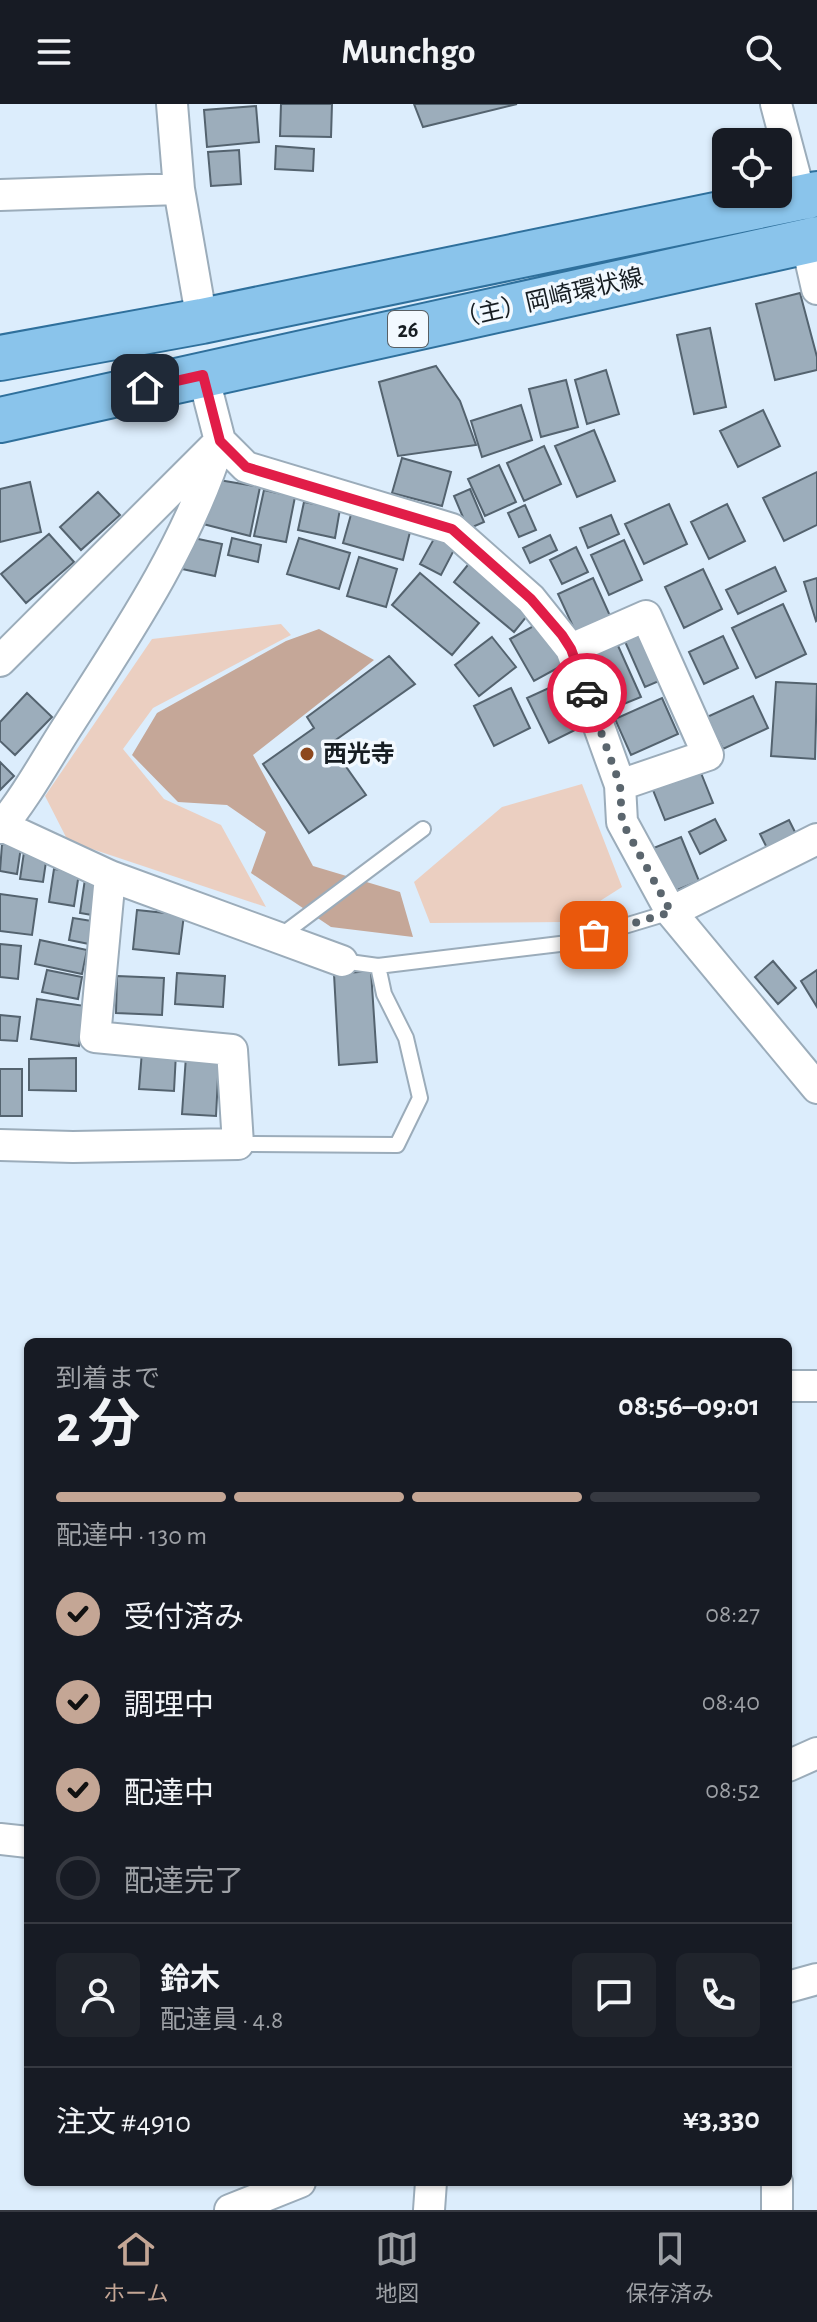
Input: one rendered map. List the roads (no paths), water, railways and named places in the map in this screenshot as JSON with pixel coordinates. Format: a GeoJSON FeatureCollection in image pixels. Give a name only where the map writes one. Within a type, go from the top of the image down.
{"type":"FeatureCollection","features":[{"type":"Feature","properties":{"kind":"main road","name":"（主）岡崎環状線"},"geometry":{"type":"LineString","coordinates":[[0,358],[202,321],[809,196]]}},
{"type":"Feature","properties":{"kind":"main road","name":"（主）岡崎環状線"},"geometry":{"type":"LineString","coordinates":[[0,420],[812,240]]}},
{"type":"Feature","properties":{"kind":"street"},"geometry":{"type":"LineString","coordinates":[[172,104],[179,189],[202,321]]}},
{"type":"Feature","properties":{"kind":"street"},"geometry":{"type":"LineString","coordinates":[[776,104],[809,196]]}},
{"type":"Feature","properties":{"kind":"street"},"geometry":{"type":"LineString","coordinates":[[0,195],[179,189]]}},
{"type":"Feature","properties":{"kind":"street"},"geometry":{"type":"LineString","coordinates":[[812,240],[817,289]]}},
{"type":"Feature","properties":{"kind":"street"},"geometry":{"type":"LineString","coordinates":[[203,375],[220,441],[246,467],[452,529],[531,599],[571,649],[620,785],[622,822],[671,912],[817,1088]]}},
{"type":"Feature","properties":{"kind":"street"},"geometry":{"type":"LineString","coordinates":[[0,661],[220,441]]}},
{"type":"Feature","properties":{"kind":"street"},"geometry":{"type":"LineString","coordinates":[[220,441],[187,527],[142,611],[1,827],[110,876],[342,961]]}},
{"type":"Feature","properties":{"kind":"street"},"geometry":{"type":"LineString","coordinates":[[571,649],[646,616],[708,755],[620,785]]}},
{"type":"Feature","properties":{"kind":"street"},"geometry":{"type":"LineString","coordinates":[[671,912],[817,839]]}},
{"type":"Feature","properties":{"kind":"street"},"geometry":{"type":"LineString","coordinates":[[0,1145],[238,1144],[232,1050],[95,1037],[110,876]]}},
{"type":"Feature","properties":{"kind":"street"},"geometry":{"type":"LineString","coordinates":[[792,1386],[817,1386]]}},
{"type":"Feature","properties":{"kind":"street"},"geometry":{"type":"LineString","coordinates":[[792,1764],[817,1753]]}},
{"type":"Feature","properties":{"kind":"street"},"geometry":{"type":"LineString","coordinates":[[0,1839],[24,1842]]}},
{"type":"Feature","properties":{"kind":"street"},"geometry":{"type":"LineString","coordinates":[[792,1986],[817,1979]]}},
{"type":"Feature","properties":{"kind":"street"},"geometry":{"type":"LineString","coordinates":[[230,2210],[291,2186]]}},
{"type":"Feature","properties":{"kind":"street"},"geometry":{"type":"LineString","coordinates":[[429,2210],[431,2186]]}},
{"type":"Feature","properties":{"kind":"street"},"geometry":{"type":"LineString","coordinates":[[777,2186],[777,2210]]}},
{"type":"Feature","properties":{"kind":"lane"},"geometry":{"type":"LineString","coordinates":[[279,937],[423,829]]}},
{"type":"Feature","properties":{"kind":"lane"},"geometry":{"type":"LineString","coordinates":[[342,961],[378,966],[568,943],[671,912]]}},
{"type":"Feature","properties":{"kind":"lane"},"geometry":{"type":"LineString","coordinates":[[238,1144],[397,1145],[420,1098],[406,1038],[384,994],[378,966]]}},
{"type":"Feature","properties":{"kind":"place","name":"西光寺"},"geometry":{"type":"Point","coordinates":[307,754]}}]}
